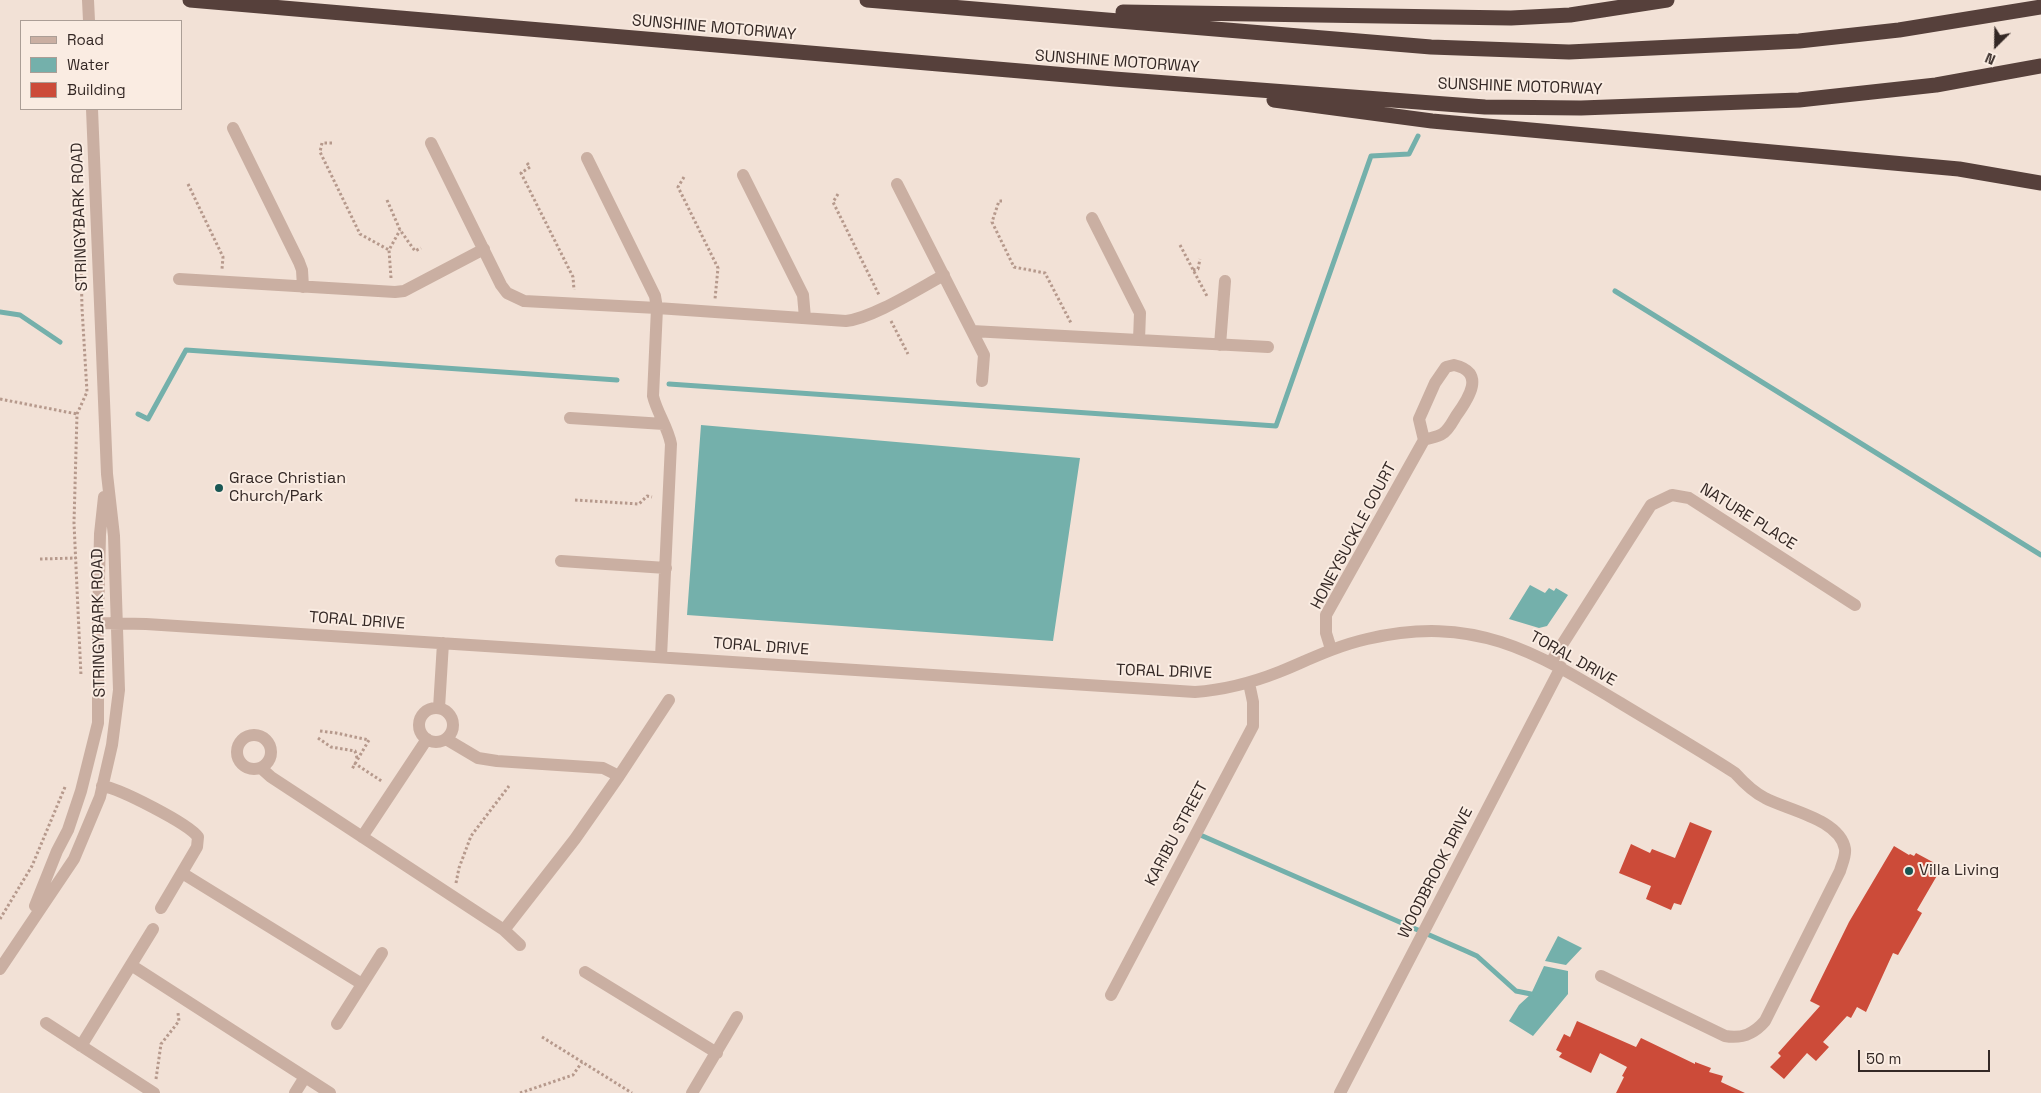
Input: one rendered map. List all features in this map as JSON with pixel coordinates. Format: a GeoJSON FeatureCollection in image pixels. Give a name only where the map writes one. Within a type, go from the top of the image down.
{"type":"FeatureCollection","features":[{"type":"Feature","properties":{"kind":"highway","name":"SUNSHINE MOTORWAY"},"geometry":{"type":"LineString","coordinates":[[190,0],[1114,79],[1485,106],[1580,108],[1798,100],[1936,85],[2041,66]]}},
{"type":"Feature","properties":{"kind":"highway"},"geometry":{"type":"LineString","coordinates":[[867,0],[1431,47],[1569,52],[1799,41],[1899,30],[2041,7]]}},
{"type":"Feature","properties":{"kind":"highway"},"geometry":{"type":"LineString","coordinates":[[978,9],[1511,18],[1570,15],[1667,0]]}},
{"type":"Feature","properties":{"kind":"highway"},"geometry":{"type":"LineString","coordinates":[[1114,79],[1432,121],[1949,168],[2041,182]]}},
{"type":"Feature","properties":{"kind":"street"},"geometry":{"type":"LineString","coordinates":[[88,0],[89,20]]}},
{"type":"Feature","properties":{"kind":"street","name":"STRINGYBARK ROAD"},"geometry":{"type":"LineString","coordinates":[[0,968],[74,859],[100,797],[112,745],[119,690],[114,536],[107,474],[92,110]]}},
{"type":"Feature","properties":{"kind":"street"},"geometry":{"type":"LineString","coordinates":[[233,128],[299,262],[302,270],[303,287]]}},
{"type":"Feature","properties":{"kind":"street"},"geometry":{"type":"LineString","coordinates":[[431,144],[500,285],[507,294],[524,301],[846,321],[856,320],[944,275]]}},
{"type":"Feature","properties":{"kind":"street"},"geometry":{"type":"LineString","coordinates":[[587,158],[650,284],[657,308],[653,396],[656,408],[672,444],[661,657]]}},
{"type":"Feature","properties":{"kind":"street"},"geometry":{"type":"LineString","coordinates":[[743,174],[803,294],[805,318]]}},
{"type":"Feature","properties":{"kind":"street"},"geometry":{"type":"LineString","coordinates":[[896,184],[984,354],[982,381]]}},
{"type":"Feature","properties":{"kind":"street"},"geometry":{"type":"LineString","coordinates":[[1092,218],[1140,313],[1139,340]]}},
{"type":"Feature","properties":{"kind":"street"},"geometry":{"type":"LineString","coordinates":[[179,279],[396,292],[404,291],[484,249]]}},
{"type":"Feature","properties":{"kind":"street"},"geometry":{"type":"LineString","coordinates":[[1220,345],[1225,281]]}},
{"type":"Feature","properties":{"kind":"street"},"geometry":{"type":"LineString","coordinates":[[972,331],[1268,347]]}},
{"type":"Feature","properties":{"kind":"street"},"geometry":{"type":"LineString","coordinates":[[1454,364],[1465,367],[1472,376],[1473,384],[1467,400],[1443,434],[1424,440],[1419,419],[1435,383],[1446,367],[1454,364]]}},
{"type":"Feature","properties":{"kind":"street"},"geometry":{"type":"LineString","coordinates":[[570,418],[664,424]]}},
{"type":"Feature","properties":{"kind":"street","name":"HONEYSUCKLE COURT"},"geometry":{"type":"LineString","coordinates":[[1331,649],[1326,633],[1326,615],[1424,440]]}},
{"type":"Feature","properties":{"kind":"street","name":"STRINGYBARK ROAD"},"geometry":{"type":"LineString","coordinates":[[25,929],[57,851],[68,830],[81,791],[98,724],[100,534],[107,474]]}},
{"type":"Feature","properties":{"kind":"street","name":"NATURE PLACE"},"geometry":{"type":"LineString","coordinates":[[1556,664],[1651,506],[1672,495],[1689,498],[1854,605]]}},
{"type":"Feature","properties":{"kind":"street"},"geometry":{"type":"LineString","coordinates":[[561,561],[666,568]]}},
{"type":"Feature","properties":{"kind":"street","name":"TORAL DRIVE"},"geometry":{"type":"LineString","coordinates":[[98,622],[1186,692],[1219,690],[1249,683],[1278,673],[1331,649],[1396,633],[1452,631],[1504,642],[1556,664],[1730,770],[1752,791],[1765,799],[1823,823],[1840,838],[1844,848],[1844,858],[1840,871],[1765,1020],[1758,1029],[1747,1035],[1737,1038],[1725,1036],[1601,976]]}},
{"type":"Feature","properties":{"kind":"street"},"geometry":{"type":"LineString","coordinates":[[439,708],[442,643]]}},
{"type":"Feature","properties":{"kind":"street","name":"WOODBROOK DRIVE"},"geometry":{"type":"LineString","coordinates":[[1340,1093],[1556,664]]}},
{"type":"Feature","properties":{"kind":"street","name":"KARIBU STREET"},"geometry":{"type":"LineString","coordinates":[[1110,996],[1250,732],[1254,717],[1249,683]]}},
{"type":"Feature","properties":{"kind":"street"},"geometry":{"type":"LineString","coordinates":[[504,930],[574,839],[619,776],[669,700]]}},
{"type":"Feature","properties":{"kind":"street"},"geometry":{"type":"LineString","coordinates":[[439,708],[449,713],[452,718],[453,730],[446,739],[436,742],[427,739],[420,730],[420,719],[428,710],[439,708]]}},
{"type":"Feature","properties":{"kind":"street"},"geometry":{"type":"LineString","coordinates":[[362,837],[427,739]]}},
{"type":"Feature","properties":{"kind":"street"},"geometry":{"type":"LineString","coordinates":[[446,739],[478,758],[603,768],[619,776]]}},
{"type":"Feature","properties":{"kind":"street"},"geometry":{"type":"LineString","coordinates":[[261,768],[271,777],[504,930],[520,945]]}},
{"type":"Feature","properties":{"kind":"street"},"geometry":{"type":"LineString","coordinates":[[102,786],[116,789],[195,832],[199,841],[197,847],[161,908]]}},
{"type":"Feature","properties":{"kind":"street"},"geometry":{"type":"LineString","coordinates":[[182,873],[362,984]]}},
{"type":"Feature","properties":{"kind":"street"},"geometry":{"type":"LineString","coordinates":[[81,1046],[152,929]]}},
{"type":"Feature","properties":{"kind":"street"},"geometry":{"type":"LineString","coordinates":[[337,1024],[382,953]]}},
{"type":"Feature","properties":{"kind":"street"},"geometry":{"type":"LineString","coordinates":[[130,965],[330,1093]]}},
{"type":"Feature","properties":{"kind":"street"},"geometry":{"type":"LineString","coordinates":[[585,972],[717,1054]]}},
{"type":"Feature","properties":{"kind":"street"},"geometry":{"type":"LineString","coordinates":[[692,1093],[717,1054],[737,1017]]}},
{"type":"Feature","properties":{"kind":"street"},"geometry":{"type":"LineString","coordinates":[[46,1023],[81,1046],[155,1089]]}},
{"type":"Feature","properties":{"kind":"street"},"geometry":{"type":"LineString","coordinates":[[295,1093],[305,1077]]}},
{"type":"Feature","properties":{"kind":"path"},"geometry":{"type":"LineString","coordinates":[[332,143],[322,143],[320,152],[360,234],[389,250]]}},
{"type":"Feature","properties":{"kind":"path"},"geometry":{"type":"LineString","coordinates":[[527,163],[530,167],[521,173],[573,277],[574,303]]}},
{"type":"Feature","properties":{"kind":"path"},"geometry":{"type":"LineString","coordinates":[[684,177],[678,188],[718,268],[714,312]]}},
{"type":"Feature","properties":{"kind":"path"},"geometry":{"type":"LineString","coordinates":[[188,184],[223,257],[222,282]]}},
{"type":"Feature","properties":{"kind":"path"},"geometry":{"type":"LineString","coordinates":[[838,194],[833,202],[883,307],[908,354]]}},
{"type":"Feature","properties":{"kind":"path"},"geometry":{"type":"LineString","coordinates":[[387,200],[400,230],[415,251],[421,248]]}},
{"type":"Feature","properties":{"kind":"path"},"geometry":{"type":"LineString","coordinates":[[1002,201],[999,201],[992,222],[1014,267],[1045,273],[1078,337]]}},
{"type":"Feature","properties":{"kind":"path"},"geometry":{"type":"LineString","coordinates":[[80,218],[82,308],[87,392],[77,414],[74,524],[81,684]]}},
{"type":"Feature","properties":{"kind":"path"},"geometry":{"type":"LineString","coordinates":[[396,292],[391,285],[389,250],[400,230]]}},
{"type":"Feature","properties":{"kind":"path"},"geometry":{"type":"LineString","coordinates":[[1180,245],[1208,299]]}},
{"type":"Feature","properties":{"kind":"path"},"geometry":{"type":"LineString","coordinates":[[1193,270],[1198,269],[1200,259]]}},
{"type":"Feature","properties":{"kind":"path"},"geometry":{"type":"LineString","coordinates":[[0,399],[77,414]]}},
{"type":"Feature","properties":{"kind":"path"},"geometry":{"type":"LineString","coordinates":[[576,500],[639,504],[647,496],[652,496]]}},
{"type":"Feature","properties":{"kind":"path"},"geometry":{"type":"LineString","coordinates":[[40,559],[76,558]]}},
{"type":"Feature","properties":{"kind":"path"},"geometry":{"type":"LineString","coordinates":[[320,731],[336,732],[369,740],[352,769]]}},
{"type":"Feature","properties":{"kind":"path"},"geometry":{"type":"LineString","coordinates":[[318,738],[331,747],[355,752],[358,758]]}},
{"type":"Feature","properties":{"kind":"path"},"geometry":{"type":"LineString","coordinates":[[354,763],[394,789]]}},
{"type":"Feature","properties":{"kind":"path"},"geometry":{"type":"LineString","coordinates":[[0,919],[32,866],[67,783]]}},
{"type":"Feature","properties":{"kind":"path"},"geometry":{"type":"LineString","coordinates":[[448,894],[458,880],[459,868],[471,836],[509,786]]}},
{"type":"Feature","properties":{"kind":"path"},"geometry":{"type":"LineString","coordinates":[[155,1089],[161,1044],[165,1037],[174,1030],[179,1021],[177,1011],[182,998]]}},
{"type":"Feature","properties":{"kind":"path"},"geometry":{"type":"LineString","coordinates":[[542,1037],[632,1093]]}},
{"type":"Feature","properties":{"kind":"path"},"geometry":{"type":"LineString","coordinates":[[520,1093],[573,1075],[582,1062]]}},
{"type":"Feature","properties":{"kind":"water"},"geometry":{"type":"Polygon","coordinates":[[[701,425],[1080,458],[1053,641],[687,615],[701,425]]]}},
{"type":"Feature","properties":{"kind":"water"},"geometry":{"type":"Polygon","coordinates":[[[1530,585],[1545,593],[1549,588],[1554,591],[1556,588],[1568,595],[1547,626],[1539,628],[1509,619],[1530,585]]]}},
{"type":"Feature","properties":{"kind":"water"},"geometry":{"type":"Polygon","coordinates":[[[1558,936],[1582,948],[1566,965],[1545,961],[1558,936]]]}},
{"type":"Feature","properties":{"kind":"water"},"geometry":{"type":"Polygon","coordinates":[[[1544,966],[1568,971],[1568,994],[1533,1036],[1509,1021],[1519,1005],[1531,994],[1544,966]]]}},
{"type":"Feature","properties":{"kind":"building"},"geometry":{"type":"Polygon","coordinates":[[[1690,822],[1712,831],[1681,905],[1674,903],[1671,910],[1646,899],[1651,886],[1619,873],[1631,844],[1650,853],[1652,849],[1675,858],[1690,822]]]}},
{"type":"Feature","properties":{"kind":"building"},"geometry":{"type":"Polygon","coordinates":[[[1894,846],[1909,855],[1914,856],[1916,853],[1942,867],[1917,910],[1922,913],[1898,955],[1893,953],[1866,1012],[1857,1007],[1851,1018],[1847,1016],[1823,1042],[1829,1047],[1816,1061],[1807,1053],[1784,1079],[1770,1067],[1781,1056],[1778,1053],[1820,1006],[1810,1001],[1849,922],[1894,846]]]}},
{"type":"Feature","properties":{"kind":"building"},"geometry":{"type":"Polygon","coordinates":[[[1577,1021],[1636,1047],[1641,1038],[1695,1064],[1695,1062],[1711,1068],[1709,1072],[1723,1076],[1721,1082],[1745,1093],[1616,1093],[1627,1067],[1600,1053],[1591,1073],[1559,1057],[1562,1053],[1556,1050],[1564,1034],[1570,1037],[1577,1021]]]}},
{"type":"Feature","properties":{"kind":"waterway"},"geometry":{"type":"LineString","coordinates":[[669,384],[1276,426],[1371,156],[1409,154],[1418,136]]}},
{"type":"Feature","properties":{"kind":"waterway"},"geometry":{"type":"LineString","coordinates":[[1615,291],[2041,555]]}},
{"type":"Feature","properties":{"kind":"waterway"},"geometry":{"type":"LineString","coordinates":[[0,312],[20,315],[60,342]]}},
{"type":"Feature","properties":{"kind":"waterway"},"geometry":{"type":"LineString","coordinates":[[138,414],[148,419],[186,350],[617,380]]}},
{"type":"Feature","properties":{"kind":"waterway"},"geometry":{"type":"LineString","coordinates":[[1198,834],[1477,956],[1516,991],[1531,994]]}},
{"type":"Feature","properties":{"kind":"place","name":"Grace Christian Church/Park"},"geometry":{"type":"Point","coordinates":[219,488]}},
{"type":"Feature","properties":{"kind":"place","name":"Villa Living"},"geometry":{"type":"Point","coordinates":[1909,871]}}]}
